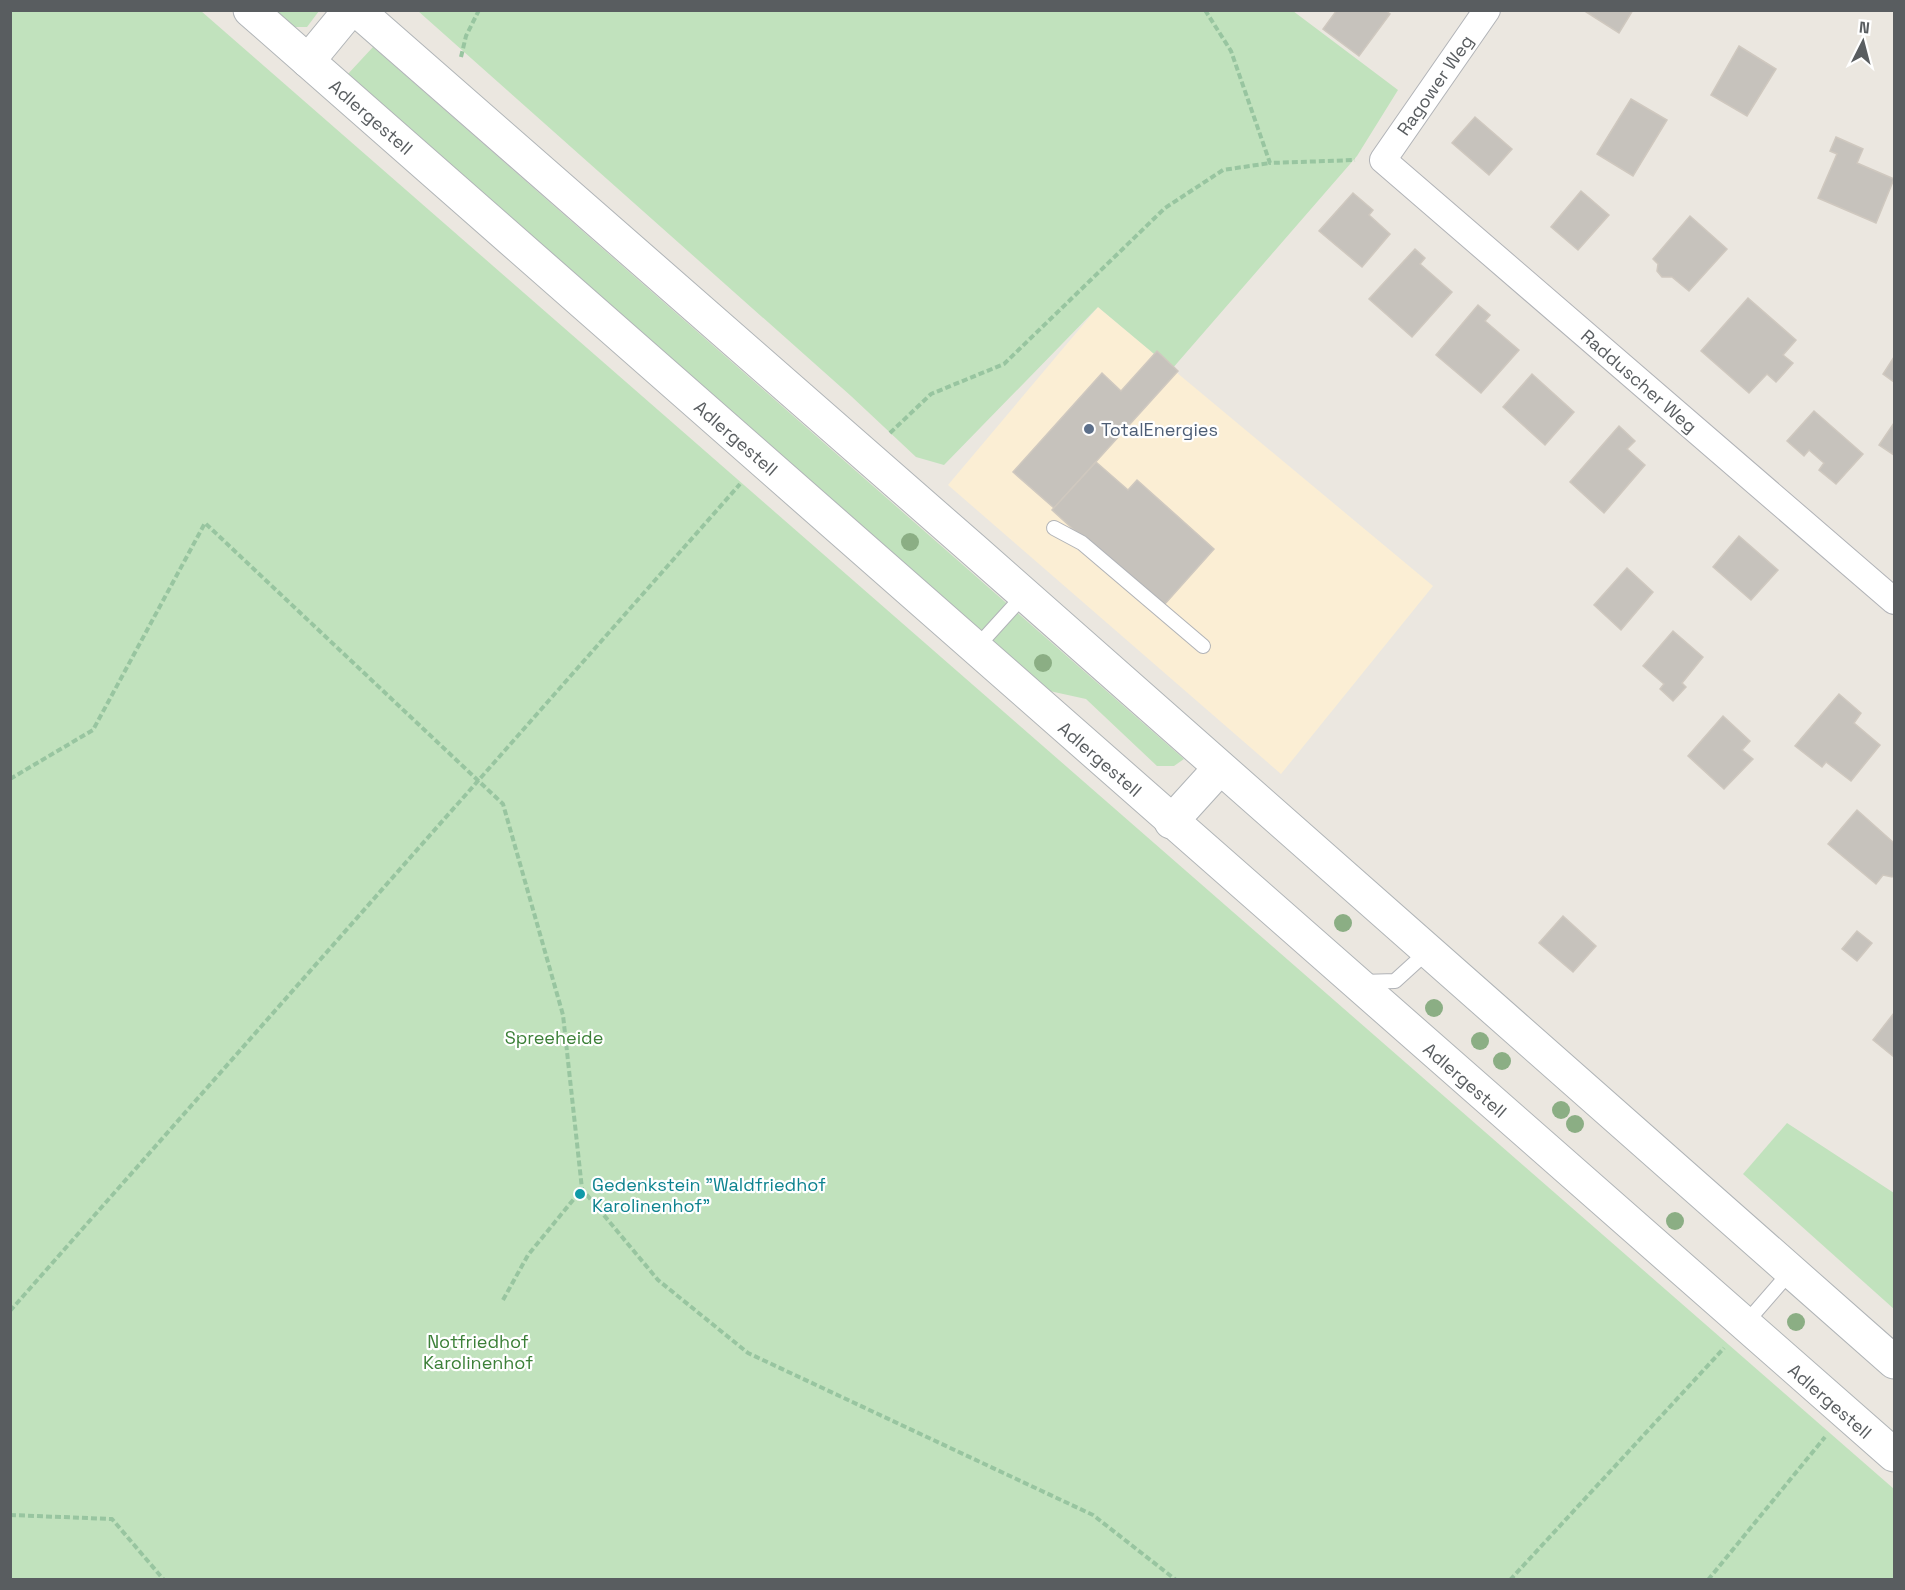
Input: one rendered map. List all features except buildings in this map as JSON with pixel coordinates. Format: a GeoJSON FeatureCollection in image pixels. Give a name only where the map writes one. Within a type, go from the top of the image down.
{"type":"FeatureCollection","features":[{"type":"Feature","properties":{"kind":"main road","name":"Adlergestell"},"geometry":{"type":"LineString","coordinates":[[250,10],[1354,983],[1735,1335],[1843,1413],[1894,1455]]}},
{"type":"Feature","properties":{"kind":"main road"},"geometry":{"type":"LineString","coordinates":[[308,61],[350,10]]}},
{"type":"Feature","properties":{"kind":"main road"},"geometry":{"type":"LineString","coordinates":[[357,10],[1894,1362]]}},
{"type":"Feature","properties":{"kind":"main road"},"geometry":{"type":"LineString","coordinates":[[1171,822],[1220,768]]}},
{"type":"Feature","properties":{"kind":"street","name":"Ragower Weg"},"geometry":{"type":"LineString","coordinates":[[1383,160],[1487,10]]}},
{"type":"Feature","properties":{"kind":"street","name":"Radduscher Weg"},"geometry":{"type":"LineString","coordinates":[[1383,160],[1891,591]]}},
{"type":"Feature","properties":{"kind":"lane"},"geometry":{"type":"LineString","coordinates":[[1054,528],[1082,543],[1203,646]]}},
{"type":"Feature","properties":{"kind":"lane"},"geometry":{"type":"LineString","coordinates":[[975,649],[1024,595]]}},
{"type":"Feature","properties":{"kind":"lane"},"geometry":{"type":"LineString","coordinates":[[1354,983],[1395,981],[1428,951]]}},
{"type":"Feature","properties":{"kind":"lane"},"geometry":{"type":"LineString","coordinates":[[1735,1335],[1791,1271]]}},
{"type":"Feature","properties":{"kind":"path"},"geometry":{"type":"LineString","coordinates":[[460,64],[466,36],[479,10]]}},
{"type":"Feature","properties":{"kind":"path"},"geometry":{"type":"LineString","coordinates":[[1205,10],[1231,51],[1270,163]]}},
{"type":"Feature","properties":{"kind":"path"},"geometry":{"type":"LineString","coordinates":[[885,437],[931,394],[1004,364],[1164,208],[1223,170],[1270,163],[1383,160]]}},
{"type":"Feature","properties":{"kind":"path"},"geometry":{"type":"LineString","coordinates":[[10,1311],[744,478]]}},
{"type":"Feature","properties":{"kind":"path"},"geometry":{"type":"LineString","coordinates":[[10,779],[93,729],[205,523],[503,804],[563,1015],[582,1190],[658,1280],[748,1353],[1093,1515],[1176,1580]]}},
{"type":"Feature","properties":{"kind":"path"},"geometry":{"type":"LineString","coordinates":[[503,1300],[528,1255],[582,1190]]}},
{"type":"Feature","properties":{"kind":"path"},"geometry":{"type":"LineString","coordinates":[[1509,1580],[1735,1335]]}},
{"type":"Feature","properties":{"kind":"path"},"geometry":{"type":"LineString","coordinates":[[1708,1580],[1843,1413]]}},
{"type":"Feature","properties":{"kind":"path"},"geometry":{"type":"LineString","coordinates":[[10,1515],[112,1519],[164,1580]]}},
{"type":"Feature","properties":{"kind":"shaded area"},"geometry":{"type":"Polygon","coordinates":[[[1098,307],[1433,586],[1281,774],[948,485],[1098,307]]]}},
{"type":"Feature","properties":{"kind":"green space","name":"Spreeheide"},"geometry":{"type":"Polygon","coordinates":[[[11,10],[201,11],[1894,1489],[1894,1579],[11,1579],[11,10]]]}},
{"type":"Feature","properties":{"kind":"green space"},"geometry":{"type":"Polygon","coordinates":[[[275,11],[319,11],[307,27],[294,27],[275,11]]]}},
{"type":"Feature","properties":{"kind":"green space"},"geometry":{"type":"Polygon","coordinates":[[[418,11],[1293,11],[1398,90],[1357,156],[1172,369],[1098,307],[944,465],[916,457],[851,396],[418,11]]]}},
{"type":"Feature","properties":{"kind":"green space"},"geometry":{"type":"Polygon","coordinates":[[[373,47],[1184,759],[1174,766],[1157,766],[1086,699],[1045,690],[347,75],[373,47]]]}},
{"type":"Feature","properties":{"kind":"green space"},"geometry":{"type":"Polygon","coordinates":[[[1787,1123],[1894,1193],[1894,1309],[1743,1174],[1787,1123]]]}},
{"type":"Feature","properties":{"kind":"place","name":"TotalEnergies"},"geometry":{"type":"Point","coordinates":[1089,429]}},
{"type":"Feature","properties":{"kind":"place","name":"Gedenkstein \"Waldfriedhof Karolinenhof\""},"geometry":{"type":"Point","coordinates":[580,1194]}},
{"type":"Feature","properties":{"kind":"park label","name":"Notfriedhof Karolinenhof"},"geometry":{"type":"Point","coordinates":[478,1351]}}]}
